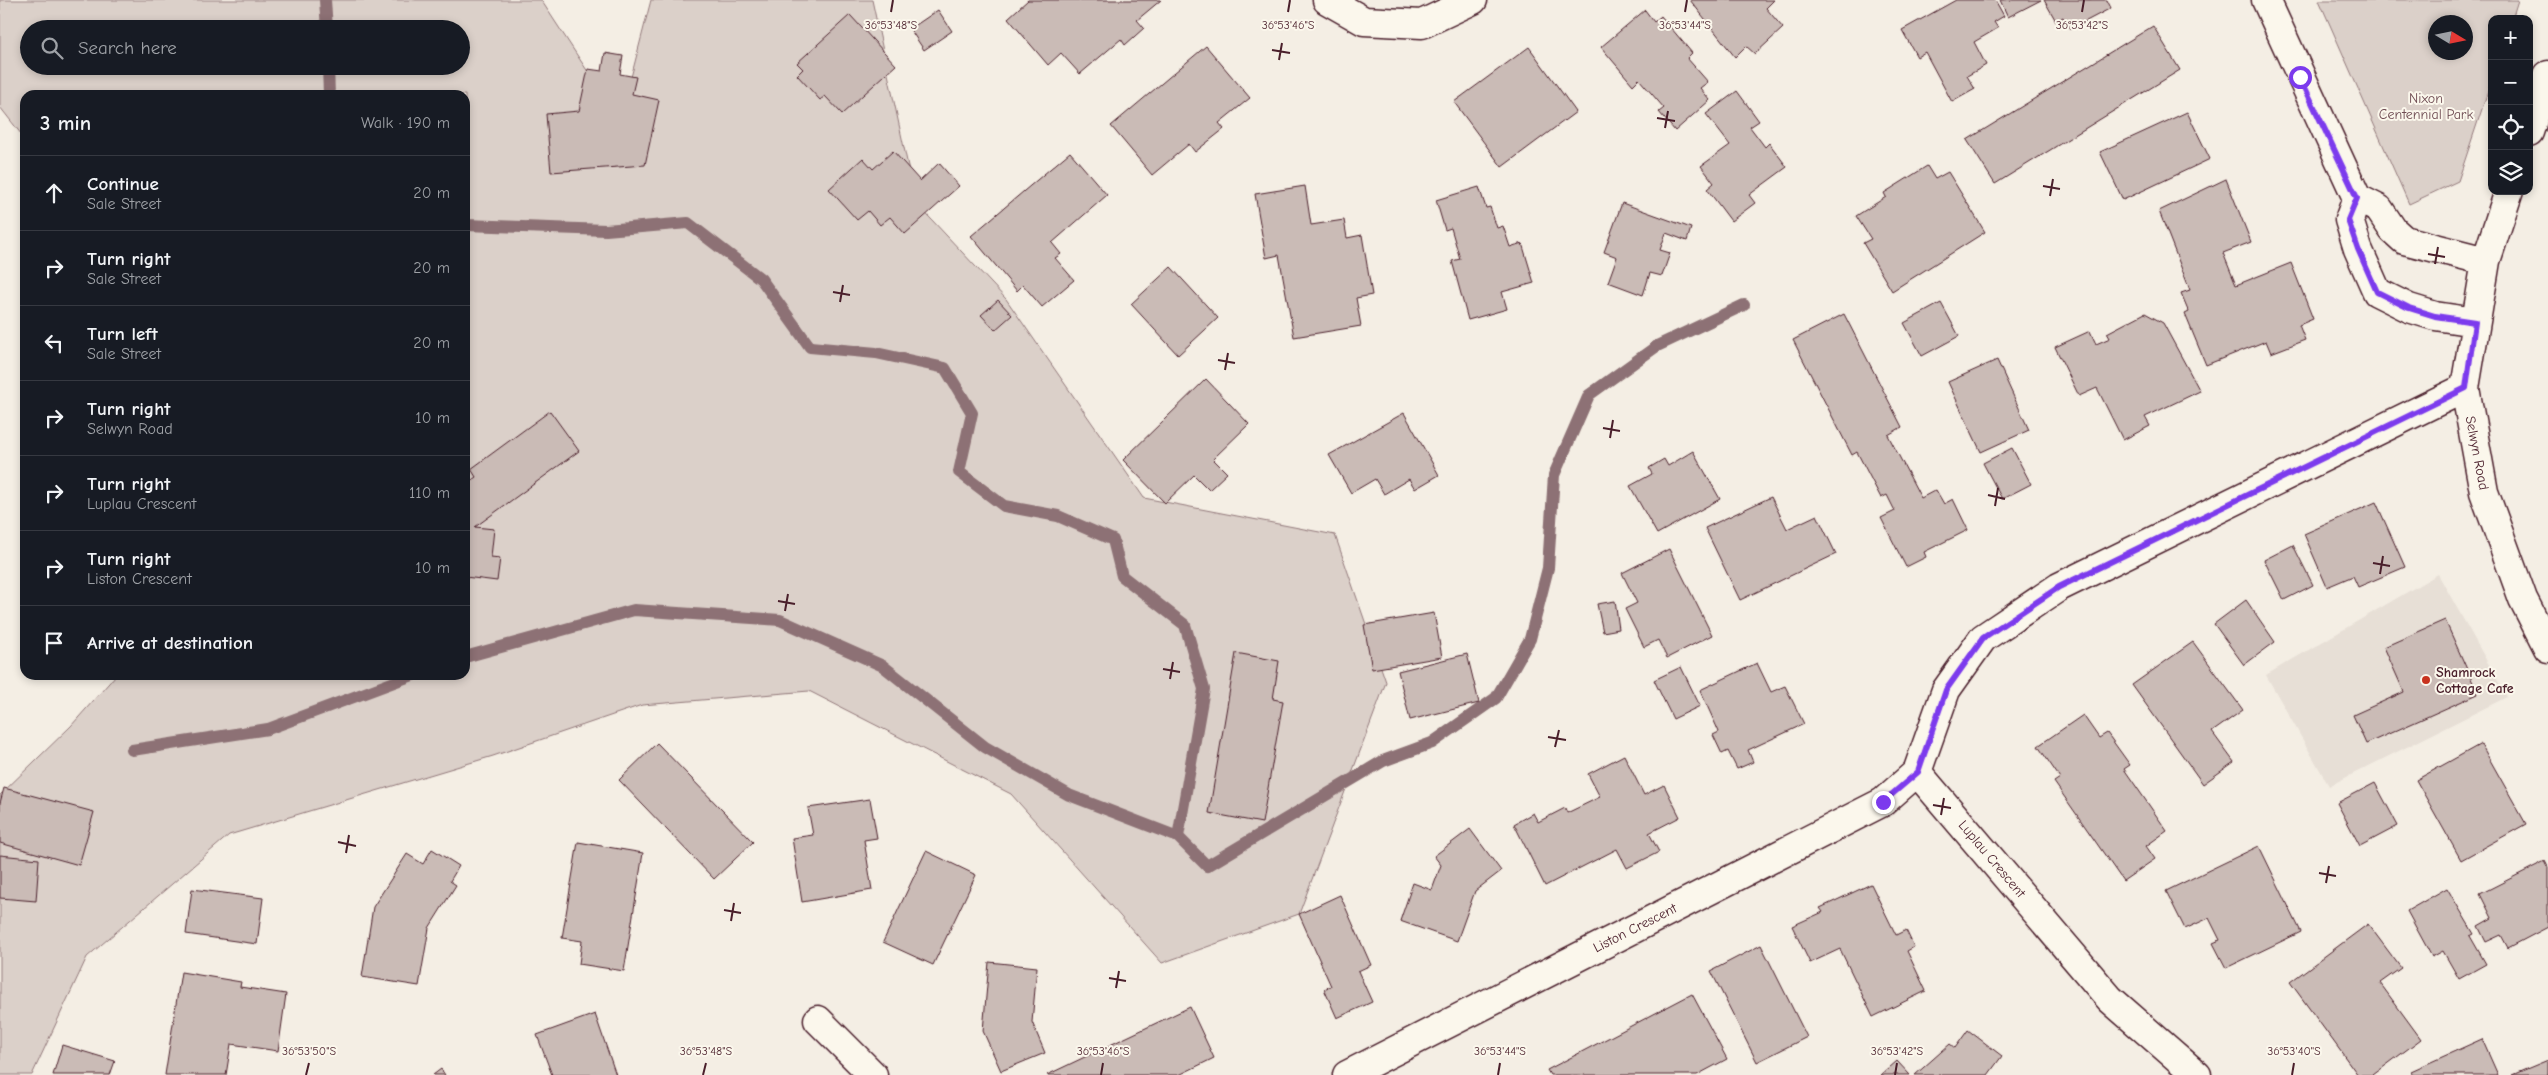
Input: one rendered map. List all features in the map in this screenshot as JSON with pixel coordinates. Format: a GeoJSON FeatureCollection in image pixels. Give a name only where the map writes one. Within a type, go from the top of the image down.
{"type":"FeatureCollection","features":[{"type":"Feature","properties":{"kind":"street"},"geometry":{"type":"LineString","coordinates":[[1327,0],[1364,21],[1422,24],[1473,0]]}},
{"type":"Feature","properties":{"kind":"street"},"geometry":{"type":"LineString","coordinates":[[2266,0],[2357,198],[2379,209],[2393,230],[2404,240],[2486,262]]}},
{"type":"Feature","properties":{"kind":"street"},"geometry":{"type":"LineString","coordinates":[[2533,120],[2548,75]]}},
{"type":"Feature","properties":{"kind":"street","name":"Selwyn Road"},"geometry":{"type":"LineString","coordinates":[[2509,195],[2486,262],[2466,388],[2484,492],[2523,599],[2548,648]]}},
{"type":"Feature","properties":{"kind":"street"},"geometry":{"type":"LineString","coordinates":[[2357,198],[2348,220],[2358,249],[2377,292],[2409,308],[2435,316],[2475,322]]}},
{"type":"Feature","properties":{"kind":"street"},"geometry":{"type":"LineString","coordinates":[[1918,772],[1946,690],[1983,638],[2059,587],[2466,388]]}},
{"type":"Feature","properties":{"kind":"street","name":"Liston Crescent"},"geometry":{"type":"LineString","coordinates":[[1347,1075],[1883,802],[1918,772]]}},
{"type":"Feature","properties":{"kind":"street","name":"Luplau Crescent"},"geometry":{"type":"LineString","coordinates":[[1918,772],[2110,999],[2197,1075]]}},
{"type":"Feature","properties":{"kind":"street"},"geometry":{"type":"LineString","coordinates":[[818,1020],[873,1075]]}},
{"type":"Feature","properties":{"kind":"shaded area"},"geometry":{"type":"Polygon","coordinates":[[[2438,574],[2507,697],[2329,786],[2266,675],[2438,574]]]}},
{"type":"Feature","properties":{"kind":"green space"},"geometry":{"type":"Polygon","coordinates":[[[0,0],[541,0],[592,78],[628,89],[651,0],[872,0],[916,203],[1006,299],[1144,498],[1335,535],[1386,682],[1299,914],[1162,963],[1011,794],[809,691],[642,705],[493,756],[229,835],[87,957],[32,1075],[0,1075],[0,795],[71,726],[112,680],[470,680],[470,90],[20,90],[20,133],[0,107],[0,0]]]}},
{"type":"Feature","properties":{"kind":"green space","name":"Nixon Centennial Park"},"geometry":{"type":"Polygon","coordinates":[[[2319,0],[2518,0],[2513,15],[2488,15],[2488,91],[2458,181],[2409,204],[2319,0]]]}},
{"type":"Feature","properties":{"kind":"building"},"geometry":{"type":"Polygon","coordinates":[[[1028,0],[1161,0],[1137,20],[1144,28],[1125,45],[1121,39],[1080,74],[1061,53],[1048,65],[1008,18],[1028,0]]]}},
{"type":"Feature","properties":{"kind":"building"},"geometry":{"type":"Polygon","coordinates":[[[1690,0],[1774,0],[1766,8],[1783,28],[1755,54],[1746,46],[1735,57],[1690,0]]]}},
{"type":"Feature","properties":{"kind":"building"},"geometry":{"type":"Polygon","coordinates":[[[1956,0],[1995,0],[2004,16],[1994,22],[1998,28],[1974,42],[1986,65],[1967,76],[1975,89],[1952,102],[1925,52],[1917,57],[1902,30],[1956,0]]]}},
{"type":"Feature","properties":{"kind":"building"},"geometry":{"type":"Polygon","coordinates":[[[2000,0],[2041,0],[2008,17],[2000,0]]]}},
{"type":"Feature","properties":{"kind":"building"},"geometry":{"type":"Polygon","coordinates":[[[2044,0],[2107,0],[2111,8],[2071,29],[2063,17],[2056,21],[2044,0]]]}},
{"type":"Feature","properties":{"kind":"building"},"geometry":{"type":"Polygon","coordinates":[[[938,10],[952,31],[924,50],[910,29],[938,10]]]}},
{"type":"Feature","properties":{"kind":"building"},"geometry":{"type":"Polygon","coordinates":[[[1645,10],[1654,22],[1661,16],[1692,53],[1687,58],[1708,82],[1700,88],[1710,100],[1675,131],[1659,112],[1664,108],[1639,79],[1633,85],[1601,47],[1645,10]]]}},
{"type":"Feature","properties":{"kind":"building"},"geometry":{"type":"Polygon","coordinates":[[[850,15],[896,65],[842,114],[825,96],[820,100],[797,75],[803,69],[797,63],[850,15]]]}},
{"type":"Feature","properties":{"kind":"building"},"geometry":{"type":"Polygon","coordinates":[[[2153,26],[2180,70],[1995,184],[1967,140],[2153,26]]]}},
{"type":"Feature","properties":{"kind":"building"},"geometry":{"type":"Polygon","coordinates":[[[1206,46],[1250,98],[1219,123],[1224,129],[1195,152],[1189,144],[1152,175],[1111,126],[1206,46]]]}},
{"type":"Feature","properties":{"kind":"building"},"geometry":{"type":"Polygon","coordinates":[[[1529,47],[1576,112],[1502,167],[1454,102],[1529,47]]]}},
{"type":"Feature","properties":{"kind":"building"},"geometry":{"type":"Polygon","coordinates":[[[605,53],[623,56],[620,74],[636,77],[632,94],[659,100],[645,165],[551,172],[546,114],[579,111],[588,69],[602,71],[605,53]]]}},
{"type":"Feature","properties":{"kind":"building"},"geometry":{"type":"Polygon","coordinates":[[[1737,91],[1759,121],[1750,127],[1765,147],[1769,143],[1787,167],[1749,195],[1755,203],[1731,221],[1707,189],[1714,183],[1701,166],[1730,145],[1706,114],[1737,91]]]}},
{"type":"Feature","properties":{"kind":"building"},"geometry":{"type":"Polygon","coordinates":[[[2187,112],[2210,159],[2123,200],[2100,152],[2187,112]]]}},
{"type":"Feature","properties":{"kind":"building"},"geometry":{"type":"Polygon","coordinates":[[[893,151],[920,181],[939,163],[959,186],[905,234],[890,217],[880,225],[868,211],[857,220],[829,189],[863,158],[873,169],[893,151]]]}},
{"type":"Feature","properties":{"kind":"building"},"geometry":{"type":"Polygon","coordinates":[[[1070,152],[1107,195],[1052,243],[1061,254],[1055,258],[1074,280],[1042,307],[1023,285],[1017,291],[971,236],[1070,152]]]}},
{"type":"Feature","properties":{"kind":"building"},"geometry":{"type":"Polygon","coordinates":[[[1927,166],[1935,179],[1948,172],[1985,232],[1892,291],[1863,243],[1871,239],[1856,216],[1886,197],[1884,193],[1927,166]]]}},
{"type":"Feature","properties":{"kind":"building"},"geometry":{"type":"Polygon","coordinates":[[[2226,179],[2251,242],[2223,253],[2236,285],[2291,263],[2313,319],[2299,325],[2305,340],[2271,353],[2266,341],[2206,365],[2185,314],[2189,312],[2181,293],[2190,290],[2159,211],[2226,179]]]}},
{"type":"Feature","properties":{"kind":"building"},"geometry":{"type":"Polygon","coordinates":[[[1305,186],[1311,225],[1344,220],[1347,238],[1362,235],[1372,295],[1356,298],[1361,326],[1294,337],[1279,255],[1266,258],[1255,194],[1305,186]]]}},
{"type":"Feature","properties":{"kind":"building"},"geometry":{"type":"Polygon","coordinates":[[[1479,187],[1486,208],[1490,207],[1497,228],[1503,226],[1510,247],[1522,243],[1534,283],[1502,292],[1507,309],[1468,320],[1452,261],[1460,259],[1451,228],[1445,230],[1436,200],[1479,187]]]}},
{"type":"Feature","properties":{"kind":"building"},"geometry":{"type":"Polygon","coordinates":[[[1622,203],[1691,228],[1687,241],[1666,233],[1660,250],[1670,253],[1662,276],[1650,273],[1643,295],[1608,282],[1617,257],[1604,252],[1622,203]]]}},
{"type":"Feature","properties":{"kind":"building"},"geometry":{"type":"Polygon","coordinates":[[[1171,267],[1218,318],[1178,355],[1131,304],[1171,267]]]}},
{"type":"Feature","properties":{"kind":"building"},"geometry":{"type":"Polygon","coordinates":[[[998,300],[1012,315],[995,330],[981,315],[998,300]]]}},
{"type":"Feature","properties":{"kind":"building"},"geometry":{"type":"Polygon","coordinates":[[[1941,303],[1959,336],[1922,356],[1904,323],[1941,303]]]}},
{"type":"Feature","properties":{"kind":"building"},"geometry":{"type":"Polygon","coordinates":[[[2145,313],[2163,323],[2200,391],[2145,417],[2150,426],[2123,440],[2097,388],[2079,396],[2055,347],[2090,331],[2096,344],[2110,338],[2107,333],[2145,313]]]}},
{"type":"Feature","properties":{"kind":"building"},"geometry":{"type":"Polygon","coordinates":[[[1844,314],[1902,427],[1888,435],[1921,498],[1936,490],[1944,504],[1953,499],[1968,530],[1924,552],[1926,557],[1906,567],[1881,518],[1895,511],[1887,495],[1881,498],[1857,452],[1852,455],[1793,340],[1844,314]]]}},
{"type":"Feature","properties":{"kind":"building"},"geometry":{"type":"Polygon","coordinates":[[[1997,360],[2029,430],[1981,452],[1948,382],[1997,360]]]}},
{"type":"Feature","properties":{"kind":"building"},"geometry":{"type":"Polygon","coordinates":[[[1206,379],[1249,424],[1213,459],[1227,473],[1209,490],[1194,475],[1165,503],[1123,460],[1206,379]]]}},
{"type":"Feature","properties":{"kind":"building"},"geometry":{"type":"Polygon","coordinates":[[[550,411],[579,451],[475,527],[494,529],[491,557],[500,558],[497,581],[470,578],[470,481],[476,477],[471,469],[550,411]]]}},
{"type":"Feature","properties":{"kind":"building"},"geometry":{"type":"Polygon","coordinates":[[[1404,413],[1439,475],[1415,489],[1409,479],[1384,494],[1375,479],[1351,493],[1329,455],[1404,413]]]}},
{"type":"Feature","properties":{"kind":"building"},"geometry":{"type":"Polygon","coordinates":[[[2012,448],[2031,484],[2002,499],[1983,463],[2012,448]]]}},
{"type":"Feature","properties":{"kind":"building"},"geometry":{"type":"Polygon","coordinates":[[[1693,451],[1720,499],[1657,534],[1630,486],[1652,474],[1649,468],[1664,459],[1668,466],[1693,451]]]}},
{"type":"Feature","properties":{"kind":"building"},"geometry":{"type":"Polygon","coordinates":[[[1771,497],[1787,529],[1817,515],[1836,554],[1740,600],[1705,528],[1771,497]]]}},
{"type":"Feature","properties":{"kind":"building"},"geometry":{"type":"Polygon","coordinates":[[[2376,502],[2405,567],[2358,587],[2353,576],[2327,587],[2304,534],[2376,502]]]}},
{"type":"Feature","properties":{"kind":"building"},"geometry":{"type":"Polygon","coordinates":[[[2293,545],[2313,585],[2284,600],[2264,560],[2293,545]]]}},
{"type":"Feature","properties":{"kind":"building"},"geometry":{"type":"Polygon","coordinates":[[[1669,549],[1712,635],[1667,658],[1658,640],[1644,647],[1625,609],[1637,603],[1622,573],[1669,549]]]}},
{"type":"Feature","properties":{"kind":"building"},"geometry":{"type":"Polygon","coordinates":[[[2246,600],[2275,642],[2244,665],[2214,624],[2246,600]]]}},
{"type":"Feature","properties":{"kind":"building"},"geometry":{"type":"Polygon","coordinates":[[[1615,601],[1619,629],[1603,632],[1597,604],[1615,601]]]}},
{"type":"Feature","properties":{"kind":"building"},"geometry":{"type":"Polygon","coordinates":[[[1434,613],[1442,657],[1372,669],[1364,625],[1434,613]]]}},
{"type":"Feature","properties":{"kind":"building"},"geometry":{"type":"Polygon","coordinates":[[[2445,620],[2478,694],[2366,744],[2353,715],[2404,692],[2384,647],[2445,620]]]}},
{"type":"Feature","properties":{"kind":"building"},"geometry":{"type":"Polygon","coordinates":[[[2193,642],[2243,710],[2212,732],[2234,762],[2203,784],[2132,685],[2193,642]]]}},
{"type":"Feature","properties":{"kind":"building"},"geometry":{"type":"Polygon","coordinates":[[[1236,653],[1279,661],[1273,699],[1283,701],[1262,823],[1209,813],[1236,653]]]}},
{"type":"Feature","properties":{"kind":"building"},"geometry":{"type":"Polygon","coordinates":[[[1467,654],[1479,703],[1410,720],[1398,671],[1467,654]]]}},
{"type":"Feature","properties":{"kind":"building"},"geometry":{"type":"Polygon","coordinates":[[[1757,663],[1771,692],[1785,686],[1804,724],[1748,750],[1753,762],[1737,769],[1728,751],[1722,754],[1713,735],[1719,732],[1700,690],[1757,663]]]}},
{"type":"Feature","properties":{"kind":"building"},"geometry":{"type":"Polygon","coordinates":[[[1681,667],[1700,706],[1673,719],[1654,680],[1681,667]]]}},
{"type":"Feature","properties":{"kind":"building"},"geometry":{"type":"Polygon","coordinates":[[[2083,715],[2099,738],[2107,733],[2130,765],[2124,769],[2167,831],[2146,846],[2155,859],[2123,881],[2054,782],[2060,778],[2038,746],[2083,715]]]}},
{"type":"Feature","properties":{"kind":"building"},"geometry":{"type":"Polygon","coordinates":[[[657,743],[753,842],[714,879],[619,780],[657,743]]]}},
{"type":"Feature","properties":{"kind":"building"},"geometry":{"type":"Polygon","coordinates":[[[2481,744],[2526,824],[2461,860],[2416,780],[2481,744]]]}},
{"type":"Feature","properties":{"kind":"building"},"geometry":{"type":"Polygon","coordinates":[[[1624,755],[1644,795],[1664,785],[1680,817],[1649,833],[1659,852],[1627,868],[1617,849],[1545,886],[1514,824],[1533,813],[1538,822],[1565,808],[1567,813],[1600,797],[1588,774],[1624,755]]]}},
{"type":"Feature","properties":{"kind":"building"},"geometry":{"type":"Polygon","coordinates":[[[2375,783],[2398,826],[2360,846],[2337,803],[2375,783]]]}},
{"type":"Feature","properties":{"kind":"building"},"geometry":{"type":"Polygon","coordinates":[[[4,788],[94,812],[79,865],[0,843],[0,803],[4,788]]]}},
{"type":"Feature","properties":{"kind":"building"},"geometry":{"type":"Polygon","coordinates":[[[870,799],[877,838],[864,840],[872,890],[802,902],[792,838],[813,835],[808,808],[870,799]]]}},
{"type":"Feature","properties":{"kind":"building"},"geometry":{"type":"Polygon","coordinates":[[[1470,829],[1501,871],[1475,891],[1457,941],[1400,921],[1413,883],[1432,890],[1441,865],[1434,856],[1470,829]]]}},
{"type":"Feature","properties":{"kind":"building"},"geometry":{"type":"Polygon","coordinates":[[[578,842],[643,853],[624,971],[579,964],[582,941],[562,938],[578,842]]]}},
{"type":"Feature","properties":{"kind":"building"},"geometry":{"type":"Polygon","coordinates":[[[2259,846],[2301,932],[2226,968],[2213,943],[2220,940],[2209,918],[2185,929],[2166,891],[2259,846]]]}},
{"type":"Feature","properties":{"kind":"building"},"geometry":{"type":"Polygon","coordinates":[[[432,849],[459,866],[450,881],[456,885],[429,928],[419,986],[362,977],[373,907],[407,854],[423,864],[432,849]]]}},
{"type":"Feature","properties":{"kind":"building"},"geometry":{"type":"Polygon","coordinates":[[[926,851],[976,875],[933,965],[883,942],[926,851]]]}},
{"type":"Feature","properties":{"kind":"building"},"geometry":{"type":"Polygon","coordinates":[[[0,855],[39,859],[36,901],[0,898],[0,855]]]}},
{"type":"Feature","properties":{"kind":"building"},"geometry":{"type":"Polygon","coordinates":[[[2545,861],[2548,867],[2548,927],[2508,948],[2501,935],[2486,942],[2478,926],[2492,918],[2480,894],[2545,861]]]}},
{"type":"Feature","properties":{"kind":"building"},"geometry":{"type":"Polygon","coordinates":[[[1871,884],[1896,935],[1906,930],[1914,947],[1907,951],[1926,991],[1873,1017],[1840,949],[1810,963],[1792,926],[1823,912],[1820,908],[1871,884]]]}},
{"type":"Feature","properties":{"kind":"building"},"geometry":{"type":"Polygon","coordinates":[[[2447,888],[2474,934],[2470,936],[2486,964],[2459,979],[2443,951],[2432,957],[2407,911],[2447,888]]]}},
{"type":"Feature","properties":{"kind":"building"},"geometry":{"type":"Polygon","coordinates":[[[192,889],[263,898],[257,944],[186,934],[192,889]]]}},
{"type":"Feature","properties":{"kind":"building"},"geometry":{"type":"Polygon","coordinates":[[[1340,895],[1371,965],[1358,971],[1372,1002],[1337,1018],[1324,989],[1331,986],[1299,914],[1340,895]]]}},
{"type":"Feature","properties":{"kind":"building"},"geometry":{"type":"Polygon","coordinates":[[[2368,924],[2401,968],[2380,983],[2421,1039],[2373,1075],[2358,1075],[2290,982],[2368,924]]]}},
{"type":"Feature","properties":{"kind":"building"},"geometry":{"type":"Polygon","coordinates":[[[1761,945],[1807,1037],[1757,1062],[1711,971],[1761,945]]]}},
{"type":"Feature","properties":{"kind":"building"},"geometry":{"type":"Polygon","coordinates":[[[989,962],[1037,967],[1032,1022],[1045,1053],[1001,1071],[983,1031],[989,962]]]}},
{"type":"Feature","properties":{"kind":"building"},"geometry":{"type":"Polygon","coordinates":[[[181,972],[241,982],[240,987],[286,994],[278,1051],[231,1044],[226,1075],[165,1075],[181,972]]]}},
{"type":"Feature","properties":{"kind":"building"},"geometry":{"type":"Polygon","coordinates":[[[1692,994],[1727,1059],[1697,1075],[1550,1075],[1547,1070],[1692,994]]]}},
{"type":"Feature","properties":{"kind":"building"},"geometry":{"type":"Polygon","coordinates":[[[1190,1007],[1214,1058],[1179,1075],[1047,1075],[1190,1007]]]}},
{"type":"Feature","properties":{"kind":"building"},"geometry":{"type":"Polygon","coordinates":[[[595,1014],[616,1075],[552,1075],[537,1035],[595,1014]]]}},
{"type":"Feature","properties":{"kind":"building"},"geometry":{"type":"Polygon","coordinates":[[[1968,1030],[2002,1056],[1988,1075],[1915,1075],[1950,1044],[1955,1048],[1968,1030]]]}},
{"type":"Feature","properties":{"kind":"building"},"geometry":{"type":"Polygon","coordinates":[[[2482,1039],[2498,1075],[2413,1075],[2411,1071],[2482,1039]]]}},
{"type":"Feature","properties":{"kind":"building"},"geometry":{"type":"Polygon","coordinates":[[[62,1045],[115,1061],[110,1075],[53,1075],[62,1045]]]}},
{"type":"Feature","properties":{"kind":"building"},"geometry":{"type":"Polygon","coordinates":[[[2548,1060],[2548,1075],[2512,1075],[2548,1060]]]}},
{"type":"Feature","properties":{"kind":"building"},"geometry":{"type":"Polygon","coordinates":[[[1897,1061],[1910,1075],[1881,1075],[1897,1061]]]}},
{"type":"Feature","properties":{"kind":"building"},"geometry":{"type":"Polygon","coordinates":[[[441,1069],[445,1075],[433,1075],[441,1069]]]}},
{"type":"Feature","properties":{"kind":"waterway"},"geometry":{"type":"LineString","coordinates":[[325,0],[326,20]]}},
{"type":"Feature","properties":{"kind":"waterway"},"geometry":{"type":"LineString","coordinates":[[328,75],[329,90]]}},
{"type":"Feature","properties":{"kind":"waterway"},"geometry":{"type":"LineString","coordinates":[[470,225],[606,230],[688,223],[761,279],[810,347],[876,353],[945,368],[972,413],[959,472],[1004,506],[1058,516],[1113,540],[1122,576],[1185,625],[1204,689],[1178,837]]}},
{"type":"Feature","properties":{"kind":"waterway"},"geometry":{"type":"LineString","coordinates":[[470,656],[634,610],[780,620],[883,666],[985,747],[1069,795],[1178,837],[1207,866],[1383,761],[1432,743],[1496,698],[1530,639],[1548,568],[1554,475],[1589,395],[1657,346],[1744,305]]}},
{"type":"Feature","properties":{"kind":"waterway"},"geometry":{"type":"LineString","coordinates":[[132,750],[268,729],[400,680]]}},
{"type":"Feature","properties":{"kind":"place","name":"Shamrock Cottage Cafe"},"geometry":{"type":"Point","coordinates":[2426,680]}},
{"type":"Feature","properties":{"kind":"route"},"geometry":{"type":"LineString","coordinates":[[1883,802],[1918,772],[1946,690],[1983,638],[2059,587],[2466,388],[2475,322],[2435,316],[2409,308],[2377,292],[2358,249],[2348,220],[2357,198],[2300,77]]}}]}
